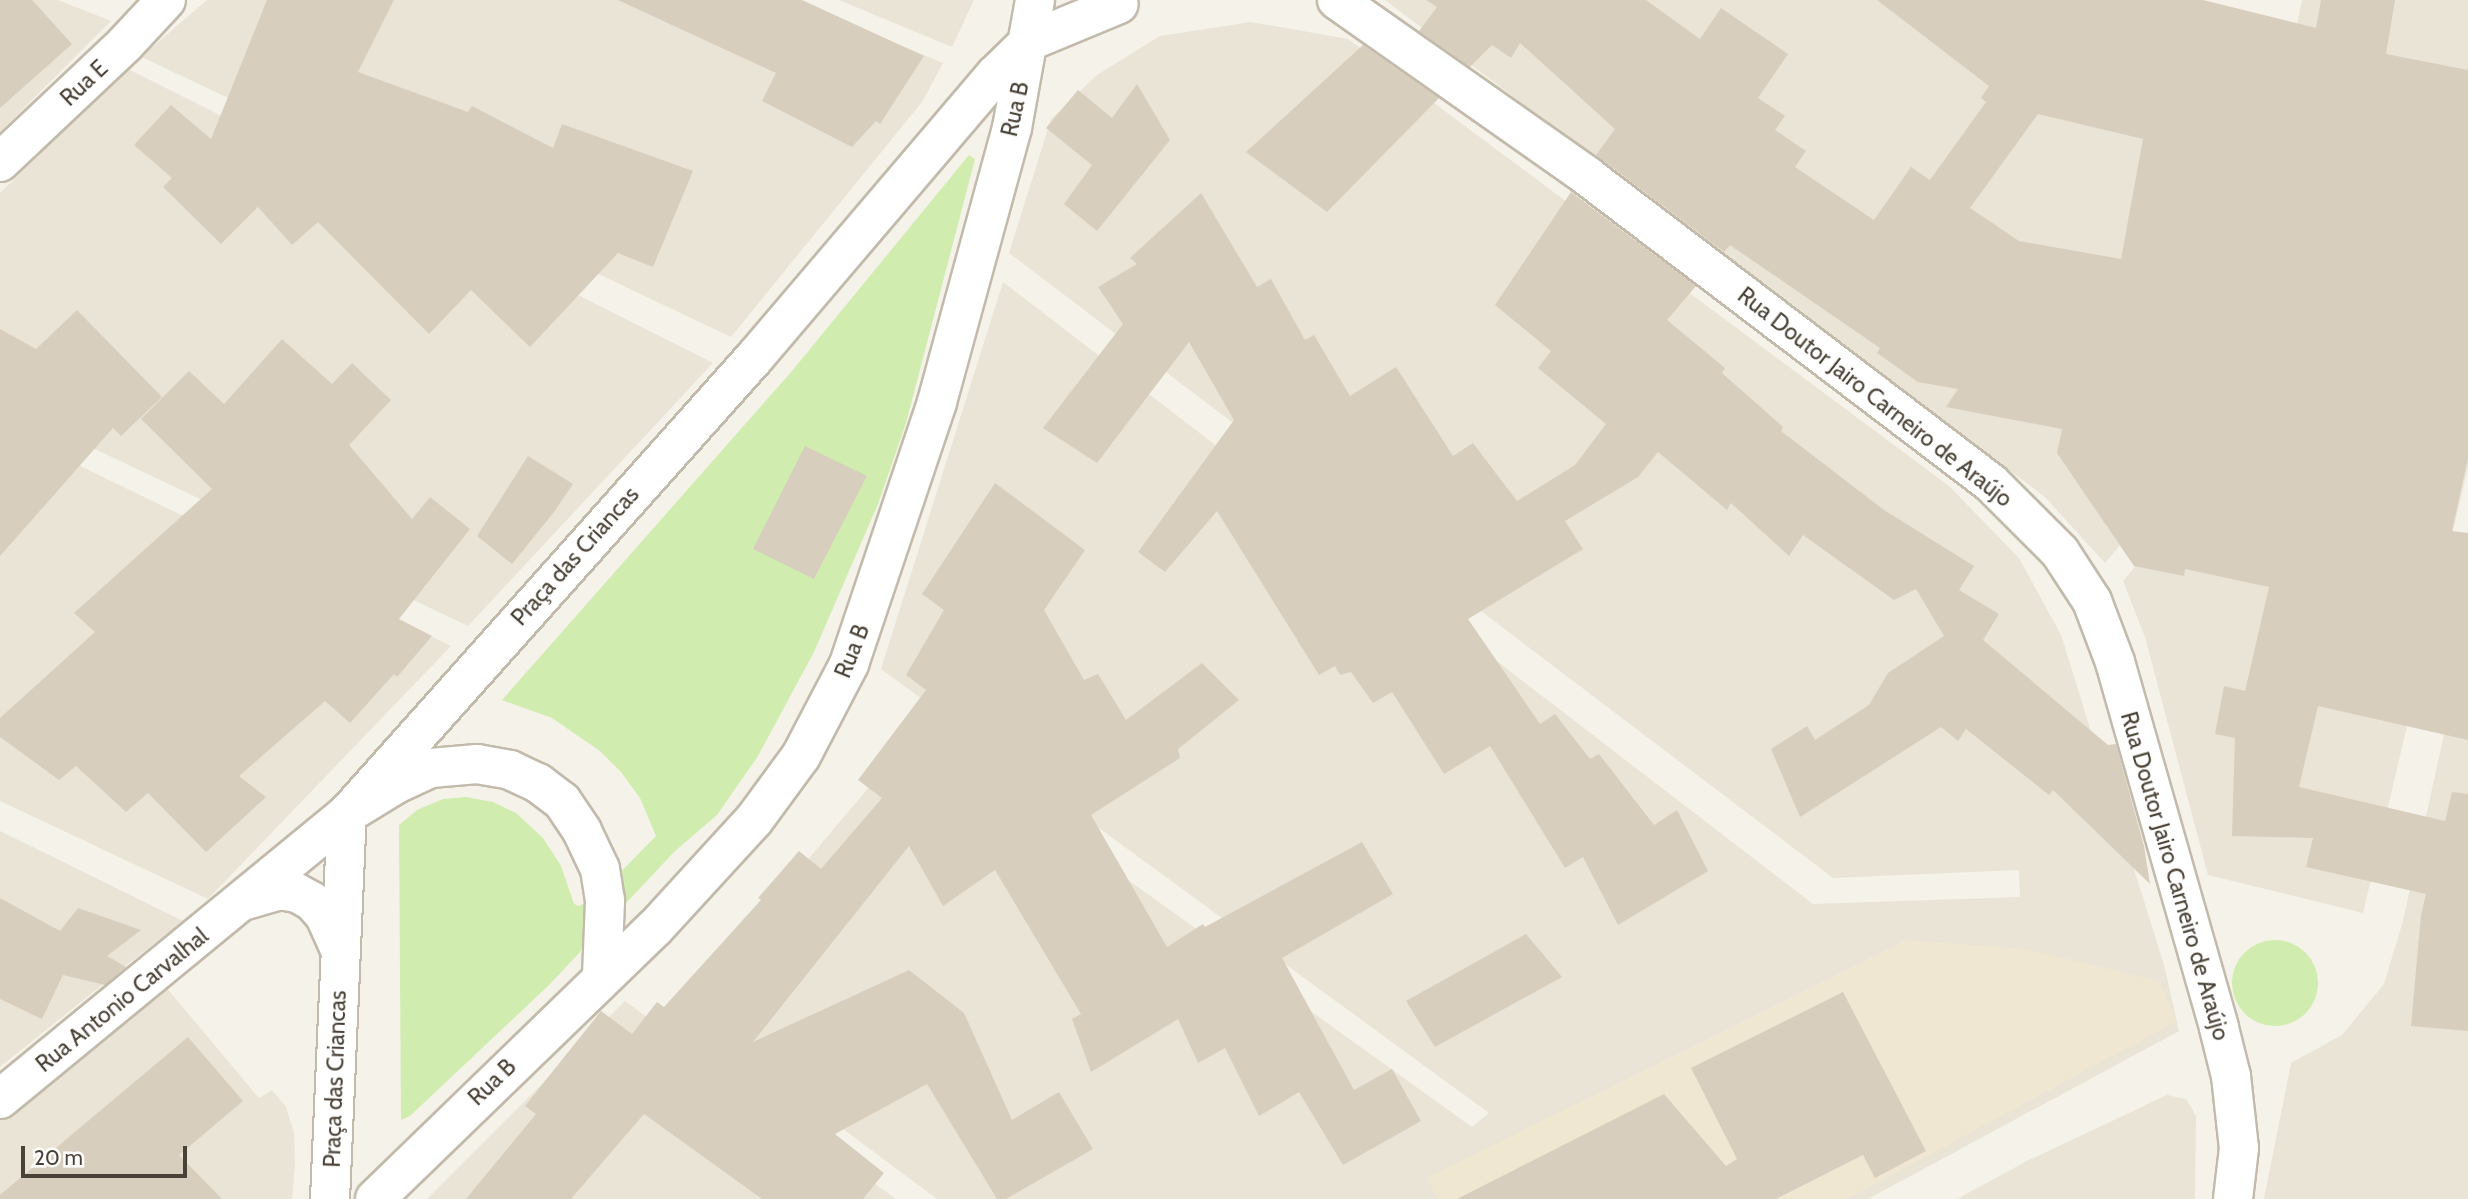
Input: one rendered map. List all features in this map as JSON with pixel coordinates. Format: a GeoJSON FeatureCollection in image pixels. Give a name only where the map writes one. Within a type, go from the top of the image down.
{"type":"FeatureCollection","features":[{"type":"Feature","properties":{"kind":"street","name":"Rua E"},"geometry":{"type":"LineString","coordinates":[[0,162],[125,44],[166,0]]}},
{"type":"Feature","properties":{"kind":"street"},"geometry":{"type":"LineString","coordinates":[[1030,41],[1035,0]]}},
{"type":"Feature","properties":{"kind":"street","name":"Rua Doutor Jairo Carneiro de Araújo"},"geometry":{"type":"LineString","coordinates":[[1337,0],[1587,176],[1991,483],[2060,552],[2092,601],[2115,662],[2219,1028],[2231,1076],[2238,1148],[2233,1199]]}},
{"type":"Feature","properties":{"kind":"street"},"geometry":{"type":"LineString","coordinates":[[1030,41],[1116,1]]}},
{"type":"Feature","properties":{"kind":"street","name":"Praça das Criancas"},"geometry":{"type":"LineString","coordinates":[[330,1199],[347,814],[755,357],[995,75],[1030,41]]}},
{"type":"Feature","properties":{"kind":"street","name":"Rua B"},"geometry":{"type":"LineString","coordinates":[[375,1199],[654,929],[769,801],[801,756],[849,664],[937,402],[1012,128],[1030,41]]}},
{"type":"Feature","properties":{"kind":"street"},"geometry":{"type":"LineString","coordinates":[[347,814],[396,784],[431,768],[477,764],[510,769],[538,783],[562,801],[582,831],[600,869],[605,901],[602,977]]}},
{"type":"Feature","properties":{"kind":"street","name":"Rua Antonio Carvalhal"},"geometry":{"type":"LineString","coordinates":[[0,1099],[347,814]]}},
{"type":"Feature","properties":{"kind":"street","name":"Rua Antonio Carvalhal"},"geometry":{"type":"LineString","coordinates":[[244,900],[280,890],[297,893],[313,902],[325,916],[340,950]]}},
{"type":"Feature","properties":{"kind":"shaded area"},"geometry":{"type":"Polygon","coordinates":[[[0,0],[58,0],[111,21],[0,132],[0,0]]]}},
{"type":"Feature","properties":{"kind":"shaded area"},"geometry":{"type":"Polygon","coordinates":[[[207,0],[793,0],[943,63],[922,102],[731,337],[142,57],[130,70],[713,363],[468,626],[0,404],[0,193],[144,54],[207,0]]]}},
{"type":"Feature","properties":{"kind":"shaded area"},"geometry":{"type":"Polygon","coordinates":[[[839,0],[974,0],[952,47],[839,0]]]}},
{"type":"Feature","properties":{"kind":"shaded area"},"geometry":{"type":"Polygon","coordinates":[[[1385,0],[2018,0],[2256,94],[2177,478],[2105,563],[2045,497],[1385,0]]]}},
{"type":"Feature","properties":{"kind":"shaded area"},"geometry":{"type":"Polygon","coordinates":[[[2302,0],[2468,0],[2468,467],[2363,913],[2208,875],[2145,637],[2123,581],[2204,486],[2302,0]]]}},
{"type":"Feature","properties":{"kind":"shaded area"},"geometry":{"type":"Polygon","coordinates":[[[1251,22],[1348,39],[1949,486],[2019,558],[2061,635],[2164,965],[2179,1031],[1868,1199],[937,1199],[682,1009],[918,729],[1472,1127],[1489,1113],[881,669],[1003,282],[1813,904],[2020,897],[2019,870],[1833,878],[1009,253],[1051,119],[1097,75],[1160,36],[1251,22]]]}},
{"type":"Feature","properties":{"kind":"shaded area"},"geometry":{"type":"Polygon","coordinates":[[[0,427],[451,646],[208,899],[0,801],[0,427]]]}},
{"type":"Feature","properties":{"kind":"shaded area"},"geometry":{"type":"Polygon","coordinates":[[[2468,625],[2468,1199],[2264,1199],[2291,1063],[2342,1035],[2384,984],[2403,921],[2468,625]]]}},
{"type":"Feature","properties":{"kind":"shaded area"},"geometry":{"type":"Polygon","coordinates":[[[0,831],[183,921],[139,955],[259,1098],[272,1090],[286,1107],[294,1133],[292,1199],[0,1199],[0,1119],[163,986],[138,956],[0,1067],[0,831]]]}},
{"type":"Feature","properties":{"kind":"shaded area"},"geometry":{"type":"Polygon","coordinates":[[[1906,940],[2026,949],[2159,981],[2177,1021],[1847,1199],[1438,1199],[1427,1178],[1906,940]]]}},
{"type":"Feature","properties":{"kind":"shaded area"},"geometry":{"type":"Polygon","coordinates":[[[625,1001],[666,1031],[896,1199],[427,1199],[625,1001]]]}},
{"type":"Feature","properties":{"kind":"shaded area"},"geometry":{"type":"Polygon","coordinates":[[[2167,1095],[2186,1099],[2196,1116],[2195,1199],[1957,1199],[2027,1161],[2167,1095]]]}},
{"type":"Feature","properties":{"kind":"green space"},"geometry":{"type":"Polygon","coordinates":[[[969,155],[975,159],[906,423],[878,504],[814,652],[758,756],[717,815],[675,851],[549,985],[410,1116],[401,1120],[399,825],[417,810],[443,799],[466,797],[493,802],[516,813],[543,838],[561,866],[574,904],[579,906],[595,898],[656,836],[640,798],[621,772],[600,751],[552,718],[502,700],[792,371],[969,155]]]}},
{"type":"Feature","properties":{"kind":"green space"},"geometry":{"type":"Polygon","coordinates":[[[2267,940],[2283,940],[2306,952],[2315,966],[2318,983],[2315,1000],[2306,1014],[2283,1026],[2267,1026],[2251,1019],[2239,1007],[2232,991],[2232,975],[2239,959],[2251,947],[2267,940]]]}},
{"type":"Feature","properties":{"kind":"building"},"geometry":{"type":"Polygon","coordinates":[[[0,0],[32,0],[72,44],[0,108],[0,0]]]}},
{"type":"Feature","properties":{"kind":"building"},"geometry":{"type":"Polygon","coordinates":[[[267,0],[394,0],[358,72],[468,112],[472,106],[553,148],[562,124],[693,171],[653,267],[618,253],[530,347],[471,290],[429,334],[318,222],[292,245],[258,207],[221,244],[163,187],[172,178],[134,145],[171,105],[211,139],[267,0]]]}},
{"type":"Feature","properties":{"kind":"building"},"geometry":{"type":"Polygon","coordinates":[[[618,0],[802,0],[924,56],[880,124],[876,121],[852,147],[762,101],[776,73],[618,0]]]}},
{"type":"Feature","properties":{"kind":"building"},"geometry":{"type":"Polygon","coordinates":[[[1426,0],[1646,0],[1700,39],[1721,8],[1788,54],[1758,98],[1785,116],[1775,130],[1806,151],[1795,167],[1874,220],[1911,167],[1930,180],[1986,102],[1981,98],[1989,86],[1877,0],[2203,0],[2316,28],[2321,0],[2395,0],[2386,54],[2468,70],[2468,458],[2452,531],[2468,533],[2468,740],[2318,706],[2299,787],[2445,821],[2452,792],[2468,794],[2468,1031],[2411,1026],[2421,915],[2426,894],[2306,867],[2313,838],[2232,836],[2235,738],[2215,734],[2224,686],[2245,691],[2269,587],[2185,569],[2184,576],[2134,566],[2057,453],[2062,429],[1946,407],[1958,389],[1918,382],[1877,353],[1880,348],[1730,245],[1724,252],[1596,155],[1615,129],[1520,43],[1511,58],[1492,45],[1470,67],[1419,31],[1437,7],[1426,0]],[[2038,114],[1970,208],[2019,241],[2121,259],[2143,139],[2038,114]]]}},
{"type":"Feature","properties":{"kind":"building"},"geometry":{"type":"Polygon","coordinates":[[[1363,45],[1439,98],[1327,212],[1246,152],[1363,45]]]}},
{"type":"Feature","properties":{"kind":"building"},"geometry":{"type":"Polygon","coordinates":[[[1137,84],[1170,140],[1097,231],[1064,204],[1092,165],[1046,128],[1078,90],[1112,118],[1137,84]]]}},
{"type":"Feature","properties":{"kind":"building"},"geometry":{"type":"Polygon","coordinates":[[[1571,192],[1696,286],[1667,320],[1725,368],[1722,373],[1783,427],[1781,431],[1884,510],[1974,566],[1959,590],[1999,614],[1983,640],[2108,745],[2116,744],[2144,846],[2150,884],[2053,790],[2049,795],[1966,729],[1958,741],[1941,727],[1800,817],[1771,749],[1807,726],[1815,740],[1869,705],[1888,673],[1944,636],[1916,589],[1894,600],[1803,535],[1789,556],[1731,503],[1727,510],[1658,452],[1638,477],[1565,521],[1583,549],[1468,619],[1540,724],[1555,714],[1590,759],[1599,754],[1654,825],[1677,810],[1708,871],[1618,925],[1583,857],[1565,868],[1490,746],[1444,774],[1392,692],[1373,703],[1351,672],[1340,675],[1335,666],[1319,675],[1217,511],[1165,572],[1138,552],[1234,420],[1189,342],[1097,463],[1043,428],[1123,324],[1098,287],[1137,264],[1130,258],[1201,193],[1257,287],[1271,279],[1305,340],[1314,335],[1350,396],[1396,367],[1453,456],[1473,443],[1517,501],[1575,465],[1606,424],[1538,368],[1551,351],[1495,305],[1571,192]]]}},
{"type":"Feature","properties":{"kind":"building"},"geometry":{"type":"Polygon","coordinates":[[[77,310],[162,397],[121,436],[113,428],[0,556],[0,329],[36,349],[77,310]]]}},
{"type":"Feature","properties":{"kind":"building"},"geometry":{"type":"Polygon","coordinates":[[[282,339],[332,384],[352,363],[391,400],[349,445],[412,519],[430,497],[470,529],[399,619],[432,636],[397,677],[394,674],[350,723],[325,701],[239,776],[266,797],[206,852],[148,793],[126,812],[76,766],[59,780],[0,737],[0,718],[95,632],[74,613],[212,489],[141,419],[189,371],[224,404],[282,339]]]}},
{"type":"Feature","properties":{"kind":"building"},"geometry":{"type":"Polygon","coordinates":[[[805,446],[867,476],[814,579],[753,549],[805,446]]]}},
{"type":"Feature","properties":{"kind":"building"},"geometry":{"type":"Polygon","coordinates":[[[528,456],[573,484],[512,564],[477,536],[528,456]]]}},
{"type":"Feature","properties":{"kind":"building"},"geometry":{"type":"Polygon","coordinates":[[[995,483],[1085,550],[1044,610],[1084,680],[1098,674],[1126,720],[1202,663],[1239,700],[1178,749],[1180,758],[1091,815],[1167,947],[1203,924],[1205,927],[1362,842],[1393,894],[1282,958],[1354,1090],[1392,1069],[1421,1121],[1343,1165],[1299,1092],[1259,1116],[1225,1048],[1198,1063],[1178,1019],[1091,1072],[1072,1019],[1081,1014],[995,870],[943,906],[909,846],[753,1042],[909,970],[964,1013],[1012,1120],[1059,1092],[1093,1149],[1006,1199],[997,1199],[927,1084],[835,1134],[884,1173],[863,1199],[762,1199],[644,1114],[571,1199],[466,1199],[536,1114],[525,1106],[601,1011],[632,1034],[657,1002],[664,1007],[761,900],[758,898],[799,851],[821,869],[882,798],[858,780],[926,690],[906,675],[944,610],[922,594],[995,483]]]}},
{"type":"Feature","properties":{"kind":"building"},"geometry":{"type":"Polygon","coordinates":[[[0,898],[60,931],[78,908],[141,930],[107,956],[126,967],[105,985],[63,975],[42,1019],[0,999],[0,898]]]}},
{"type":"Feature","properties":{"kind":"building"},"geometry":{"type":"Polygon","coordinates":[[[1526,934],[1562,977],[1435,1047],[1406,1001],[1526,934]]]}},
{"type":"Feature","properties":{"kind":"building"},"geometry":{"type":"Polygon","coordinates":[[[1843,992],[1926,1151],[1875,1178],[1863,1155],[1776,1199],[1457,1199],[1664,1094],[1726,1166],[1737,1159],[1691,1068],[1843,992]]]}},
{"type":"Feature","properties":{"kind":"building"},"geometry":{"type":"Polygon","coordinates":[[[188,1037],[243,1101],[179,1155],[222,1199],[0,1199],[0,1195],[188,1037]]]}}]}
